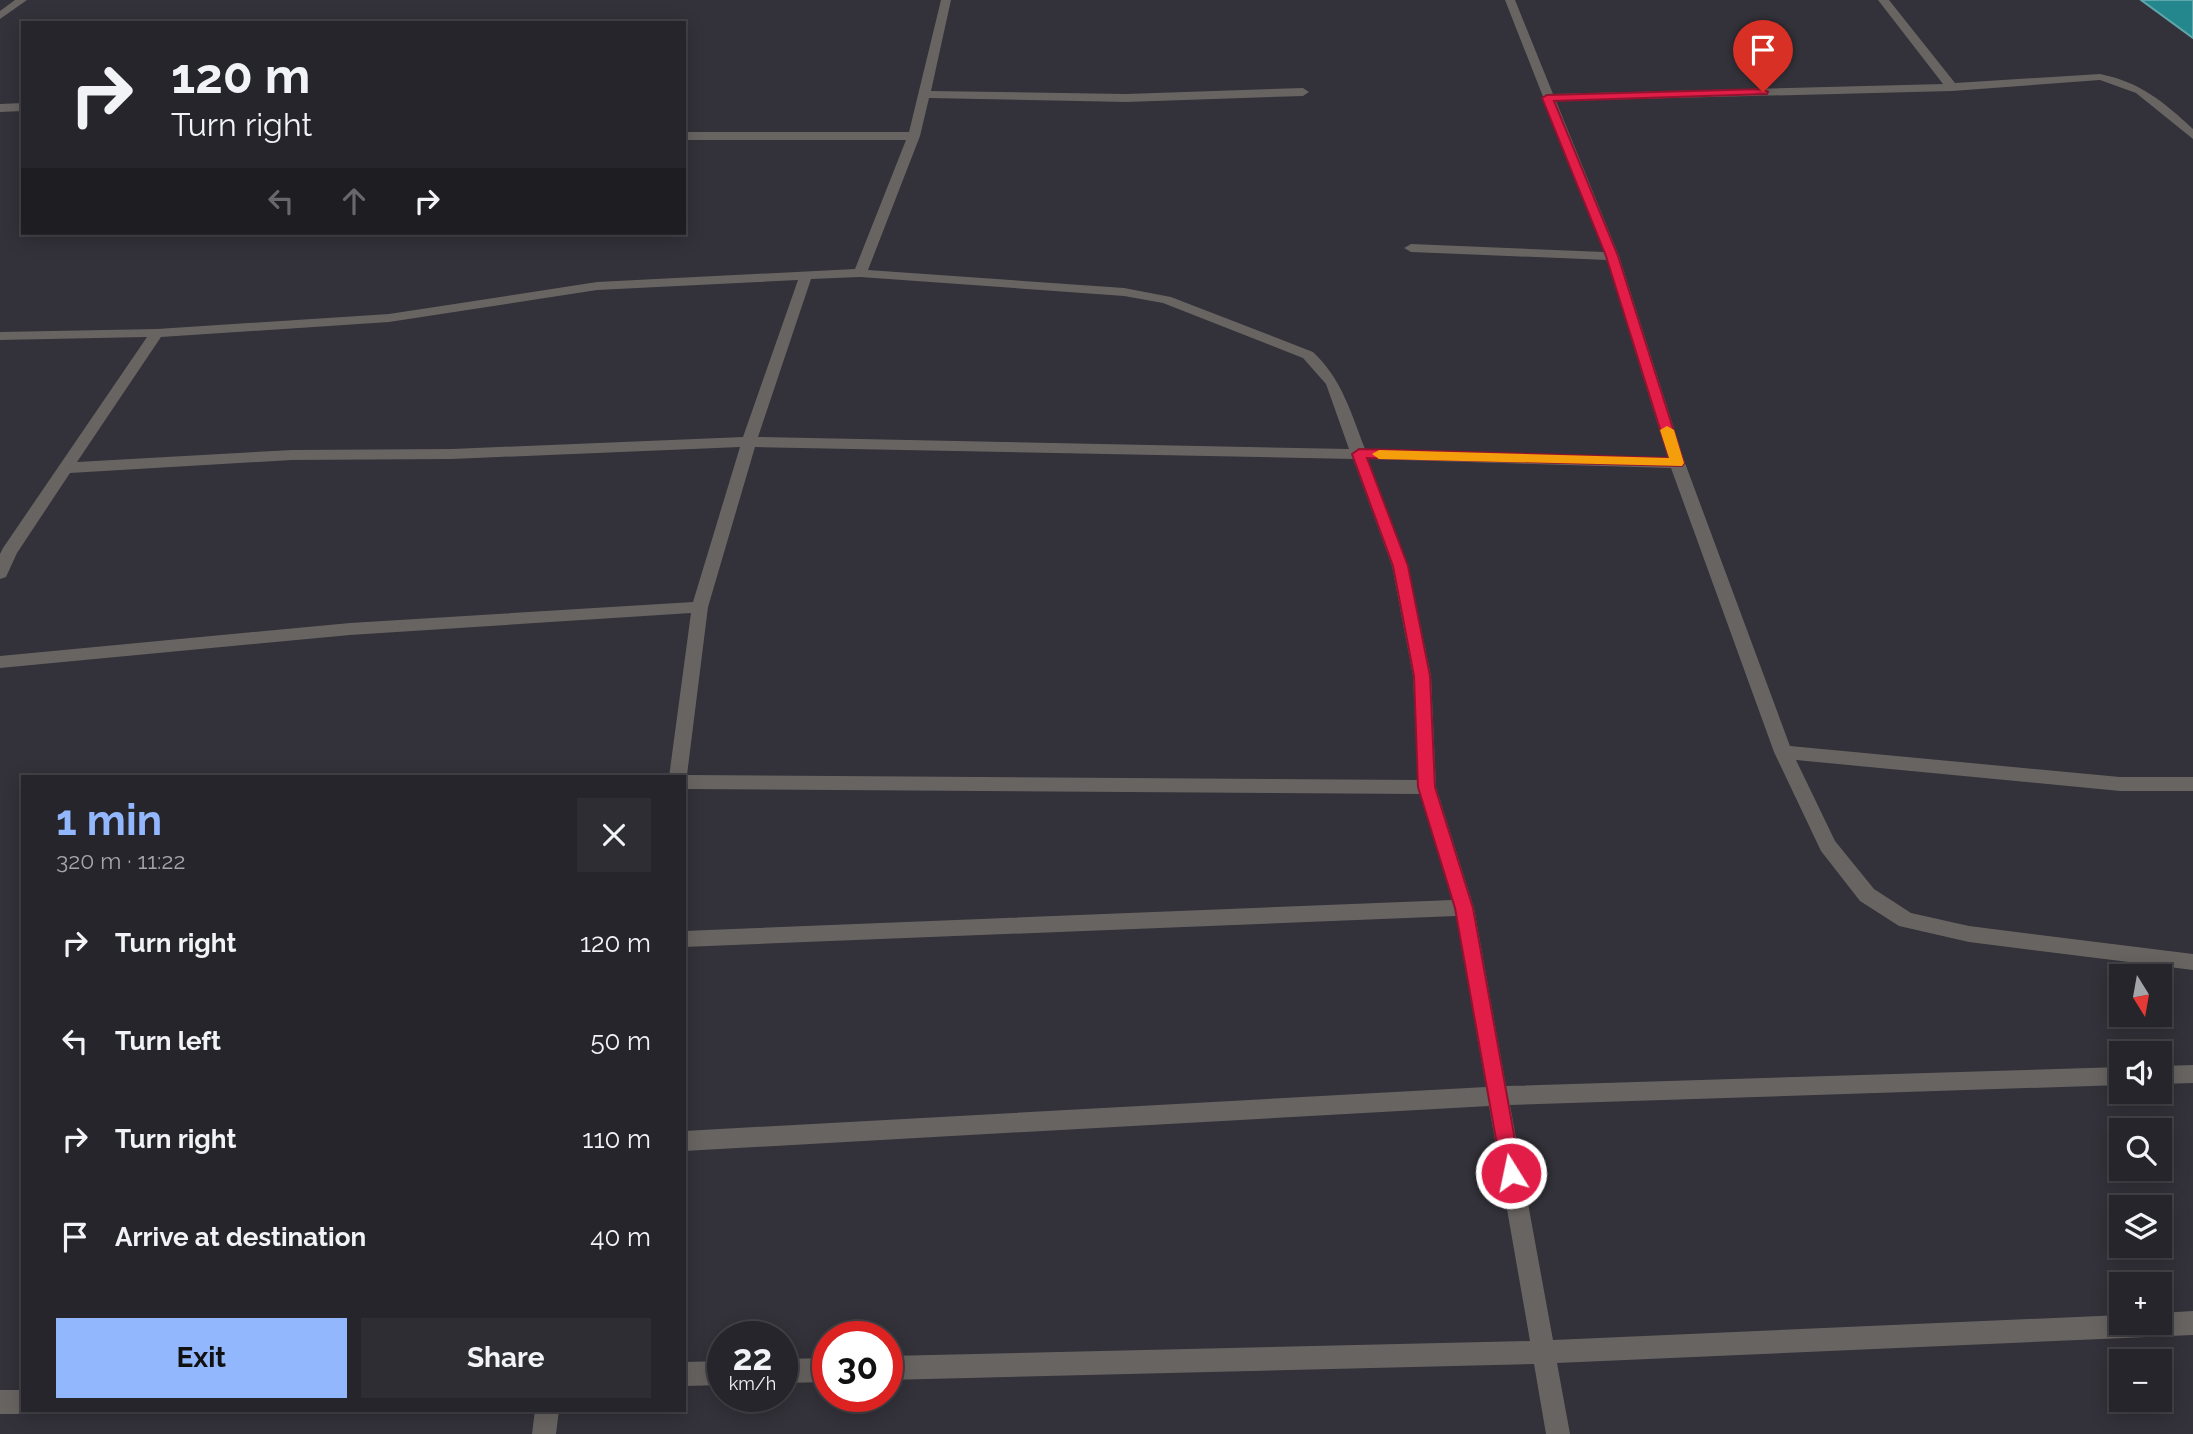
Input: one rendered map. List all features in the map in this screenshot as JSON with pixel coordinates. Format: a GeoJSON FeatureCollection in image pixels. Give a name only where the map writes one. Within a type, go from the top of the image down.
{"type":"FeatureCollection","features":[{"type":"Feature","properties":{"kind":"street"},"geometry":{"type":"LineString","coordinates":[[0,16],[22,0]]}},
{"type":"Feature","properties":{"kind":"street"},"geometry":{"type":"LineString","coordinates":[[860,273],[914,136],[946,0]]}},
{"type":"Feature","properties":{"kind":"street"},"geometry":{"type":"LineString","coordinates":[[1510,0],[1612,256],[1677,463],[1783,752],[1828,846],[1867,895],[1906,920],[1969,934],[2193,962]]}},
{"type":"Feature","properties":{"kind":"street"},"geometry":{"type":"LineString","coordinates":[[1883,0],[1952,87]]}},
{"type":"Feature","properties":{"kind":"street"},"geometry":{"type":"LineString","coordinates":[[1547,98],[1952,87],[2078,78],[2122,80],[2137,86],[2193,135]]}},
{"type":"Feature","properties":{"kind":"street"},"geometry":{"type":"LineString","coordinates":[[924,93],[1126,98],[1303,92]]}},
{"type":"Feature","properties":{"kind":"street"},"geometry":{"type":"LineString","coordinates":[[0,108],[21,107]]}},
{"type":"Feature","properties":{"kind":"street"},"geometry":{"type":"LineString","coordinates":[[686,136],[914,136]]}},
{"type":"Feature","properties":{"kind":"street"},"geometry":{"type":"LineString","coordinates":[[1410,248],[1612,256]]}},
{"type":"Feature","properties":{"kind":"street"},"geometry":{"type":"LineString","coordinates":[[0,336],[157,334],[389,318],[597,286],[860,273],[1124,292],[1166,300],[1308,355],[1333,384],[1400,566],[1422,676],[1427,787],[1464,908],[1558,1434]]}},
{"type":"Feature","properties":{"kind":"street"},"geometry":{"type":"LineString","coordinates":[[678,775],[700,607],[749,442],[806,275]]}},
{"type":"Feature","properties":{"kind":"street"},"geometry":{"type":"LineString","coordinates":[[0,573],[9,552],[157,334]]}},
{"type":"Feature","properties":{"kind":"street"},"geometry":{"type":"LineString","coordinates":[[67,468],[292,455],[452,454],[749,442],[1677,463]]}},
{"type":"Feature","properties":{"kind":"street"},"geometry":{"type":"LineString","coordinates":[[0,662],[350,629],[700,607]]}},
{"type":"Feature","properties":{"kind":"street"},"geometry":{"type":"LineString","coordinates":[[1783,752],[2120,784],[2193,784]]}},
{"type":"Feature","properties":{"kind":"street"},"geometry":{"type":"LineString","coordinates":[[686,782],[1427,787]]}},
{"type":"Feature","properties":{"kind":"street"},"geometry":{"type":"LineString","coordinates":[[686,939],[1464,908]]}},
{"type":"Feature","properties":{"kind":"street"},"geometry":{"type":"LineString","coordinates":[[2172,1075],[2193,1074]]}},
{"type":"Feature","properties":{"kind":"street"},"geometry":{"type":"LineString","coordinates":[[686,1140],[1498,1096],[2109,1076]]}},
{"type":"Feature","properties":{"kind":"street"},"geometry":{"type":"LineString","coordinates":[[903,1368],[1543,1352],[2193,1323]]}},
{"type":"Feature","properties":{"kind":"street"},"geometry":{"type":"LineString","coordinates":[[686,1374],[707,1373]]}},
{"type":"Feature","properties":{"kind":"street"},"geometry":{"type":"LineString","coordinates":[[0,1402],[21,1402]]}},
{"type":"Feature","properties":{"kind":"street"},"geometry":{"type":"LineString","coordinates":[[544,1434],[547,1412]]}},
{"type":"Feature","properties":{"kind":"water"},"geometry":{"type":"Polygon","coordinates":[[[2141,0],[2193,0],[2193,38],[2141,0]]]}},
{"type":"Feature","properties":{"kind":"slow traffic"},"geometry":{"type":"LineString","coordinates":[[1379,454],[1677,463],[1667,430]]}},
{"type":"Feature","properties":{"kind":"route"},"geometry":{"type":"LineString","coordinates":[[1511,1173],[1464,908],[1427,787],[1422,676],[1400,566],[1359,454],[1677,463],[1612,256],[1547,98],[1763,92]]}}]}
